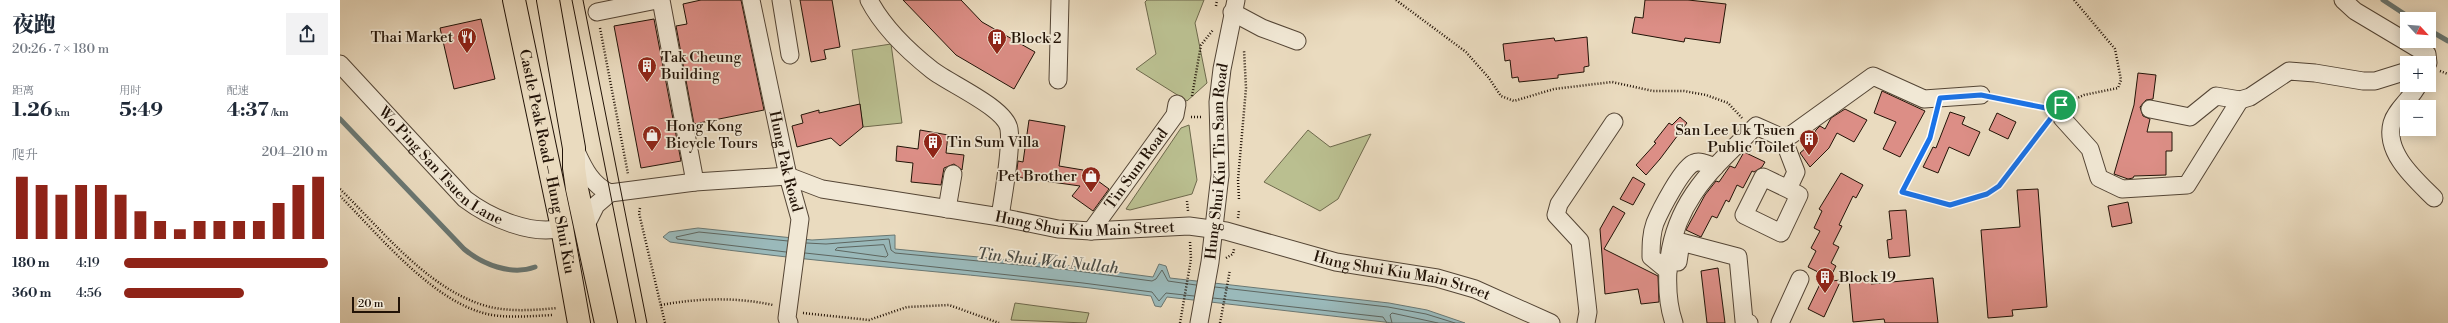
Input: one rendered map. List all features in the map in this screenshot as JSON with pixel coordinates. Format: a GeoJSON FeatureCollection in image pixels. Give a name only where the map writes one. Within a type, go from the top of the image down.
{"type":"FeatureCollection","features":[{"type":"Feature","properties":{"kind":"main road","name":"Castle Peak Road – Hung Shui Kiu"},"geometry":{"type":"LineString","coordinates":[[514,0],[562,228],[579,323]]}},
{"type":"Feature","properties":{"kind":"main road","name":"Castle Peak Road – Hung Shui Kiu"},"geometry":{"type":"LineString","coordinates":[[548,0],[574,148],[574,168],[597,286],[606,323]]}},
{"type":"Feature","properties":{"kind":"main road"},"geometry":{"type":"LineString","coordinates":[[593,323],[597,286]]}},
{"type":"Feature","properties":{"kind":"street"},"geometry":{"type":"LineString","coordinates":[[602,11],[657,0]]}},
{"type":"Feature","properties":{"kind":"street"},"geometry":{"type":"LineString","coordinates":[[661,0],[695,182]]}},
{"type":"Feature","properties":{"kind":"street","name":"Hung Pak Road"},"geometry":{"type":"LineString","coordinates":[[751,0],[788,176],[800,219],[791,286],[789,316]]}},
{"type":"Feature","properties":{"kind":"street"},"geometry":{"type":"LineString","coordinates":[[781,0],[790,55]]}},
{"type":"Feature","properties":{"kind":"street"},"geometry":{"type":"LineString","coordinates":[[869,0],[882,21],[914,55],[950,82],[996,109],[1006,122],[1009,138],[1000,217]]}},
{"type":"Feature","properties":{"kind":"street"},"geometry":{"type":"LineString","coordinates":[[1058,80],[1060,0]]}},
{"type":"Feature","properties":{"kind":"street"},"geometry":{"type":"LineString","coordinates":[[2343,0],[2355,11],[2427,54],[2427,56]]}},
{"type":"Feature","properties":{"kind":"street"},"geometry":{"type":"LineString","coordinates":[[1228,7],[1248,21],[1297,42]]}},
{"type":"Feature","properties":{"kind":"street","name":"Hung Shui Kiu Tin Sam Road"},"geometry":{"type":"LineString","coordinates":[[1199,323],[1218,260],[1214,229],[1220,175],[1218,102],[1228,7]]}},
{"type":"Feature","properties":{"kind":"street","name":"Wo Ping San Tsuen Lane"},"geometry":{"type":"LineString","coordinates":[[340,64],[465,199],[480,210],[511,223],[536,229],[550,230],[562,228]]}},
{"type":"Feature","properties":{"kind":"street"},"geometry":{"type":"LineString","coordinates":[[2150,109],[2190,117],[2216,96],[2240,100],[2250,97],[2288,71],[2314,73],[2363,81],[2375,81],[2400,73]]}},
{"type":"Feature","properties":{"kind":"street"},"geometry":{"type":"LineString","coordinates":[[1674,323],[1669,300],[1668,271],[1672,240],[1682,210],[1690,196],[1715,167],[1756,126],[1783,138],[1791,135],[1873,76],[1924,99],[1981,95]]}},
{"type":"Feature","properties":{"kind":"street"},"geometry":{"type":"LineString","coordinates":[[2413,92],[2392,123],[2392,139],[2403,165],[2434,198]]}},
{"type":"Feature","properties":{"kind":"street"},"geometry":{"type":"LineString","coordinates":[[2061,105],[2062,118],[2090,149],[2100,178],[2122,189],[2134,189],[2186,185],[2240,100]]}},
{"type":"Feature","properties":{"kind":"street","name":"Tin Sum Road"},"geometry":{"type":"LineString","coordinates":[[1091,231],[1175,115],[1186,105]]}},
{"type":"Feature","properties":{"kind":"street"},"geometry":{"type":"LineString","coordinates":[[1586,323],[1588,312],[1580,241],[1556,215],[1559,204],[1614,122]]}},
{"type":"Feature","properties":{"kind":"street"},"geometry":{"type":"LineString","coordinates":[[1783,138],[1796,172],[1788,190]]}},
{"type":"Feature","properties":{"kind":"street"},"geometry":{"type":"LineString","coordinates":[[574,148],[584,170],[593,182],[610,193],[596,206],[585,227]]}},
{"type":"Feature","properties":{"kind":"street"},"geometry":{"type":"LineString","coordinates":[[947,209],[953,174]]}},
{"type":"Feature","properties":{"kind":"street","name":"Hung Shui Kiu Main Street"},"geometry":{"type":"LineString","coordinates":[[610,193],[695,182],[788,176],[822,189],[1000,217],[1058,229],[1091,231],[1189,226],[1214,229],[1336,262],[1437,278],[1475,289],[1551,323]]}},
{"type":"Feature","properties":{"kind":"street"},"geometry":{"type":"LineString","coordinates":[[1684,323],[1678,299],[1677,280],[1681,242],[1738,257],[1744,321],[1749,323]]}},
{"type":"Feature","properties":{"kind":"street"},"geometry":{"type":"LineString","coordinates":[[1780,323],[1800,279]]}},
{"type":"Feature","properties":{"kind":"path"},"geometry":{"type":"LineString","coordinates":[[1217,0],[1228,7]]}},
{"type":"Feature","properties":{"kind":"path"},"geometry":{"type":"LineString","coordinates":[[1396,0],[1466,52],[1489,78],[1501,96],[1514,101],[1554,89],[1612,82],[1653,91],[1684,90],[1706,95],[1728,103],[1746,122],[1756,126]]}},
{"type":"Feature","properties":{"kind":"path"},"geometry":{"type":"LineString","coordinates":[[1981,95],[2046,108],[2061,105],[2084,95],[2118,88],[2121,80],[2115,49],[2074,0]]}},
{"type":"Feature","properties":{"kind":"path"},"geometry":{"type":"LineString","coordinates":[[602,11],[627,172]]}},
{"type":"Feature","properties":{"kind":"path"},"geometry":{"type":"LineString","coordinates":[[1239,199],[1238,180],[1246,88],[1244,46],[1248,21]]}},
{"type":"Feature","properties":{"kind":"path"},"geometry":{"type":"LineString","coordinates":[[1191,118],[1186,105],[1201,46],[1213,30],[1214,22]]}},
{"type":"Feature","properties":{"kind":"path"},"geometry":{"type":"LineString","coordinates":[[1940,98],[1930,138],[1902,192],[1950,205],[1987,194],[1999,186],[2061,105]]}},
{"type":"Feature","properties":{"kind":"path"},"geometry":{"type":"LineString","coordinates":[[340,189],[429,276],[470,300],[491,307],[513,310],[558,308]]}},
{"type":"Feature","properties":{"kind":"path"},"geometry":{"type":"LineString","coordinates":[[340,196],[428,284],[470,308],[491,315],[517,318],[553,315]]}},
{"type":"Feature","properties":{"kind":"path"},"geometry":{"type":"LineString","coordinates":[[640,208],[639,213],[662,305],[665,323]]}},
{"type":"Feature","properties":{"kind":"path"},"geometry":{"type":"LineString","coordinates":[[1180,323],[1191,259],[1190,249]]}},
{"type":"Feature","properties":{"kind":"path"},"geometry":{"type":"LineString","coordinates":[[1218,260],[1233,254]]}},
{"type":"Feature","properties":{"kind":"path"},"geometry":{"type":"LineString","coordinates":[[1220,323],[1230,270]]}},
{"type":"Feature","properties":{"kind":"path"},"geometry":{"type":"LineString","coordinates":[[662,305],[717,299],[749,300],[789,316],[802,313],[869,320],[907,306],[949,305],[965,309],[998,323]]}},
{"type":"Feature","properties":{"kind":"green space"},"geometry":{"type":"Polygon","coordinates":[[[1147,0],[1204,0],[1195,23],[1207,83],[1187,101],[1136,69],[1156,54],[1145,2],[1147,0]]]}},
{"type":"Feature","properties":{"kind":"green space"},"geometry":{"type":"Polygon","coordinates":[[[891,44],[902,123],[863,127],[852,50],[891,44]]]}},
{"type":"Feature","properties":{"kind":"green space"},"geometry":{"type":"Polygon","coordinates":[[[1189,125],[1197,180],[1192,194],[1130,210],[1126,209],[1181,128],[1189,125]]]}},
{"type":"Feature","properties":{"kind":"green space"},"geometry":{"type":"Polygon","coordinates":[[[1308,130],[1330,147],[1371,134],[1338,199],[1320,211],[1264,182],[1308,130]]]}},
{"type":"Feature","properties":{"kind":"green space"},"geometry":{"type":"Polygon","coordinates":[[[1015,303],[1089,313],[1086,323],[1011,320],[1015,303]]]}},
{"type":"Feature","properties":{"kind":"water"},"geometry":{"type":"Polygon","coordinates":[[[698,228],[812,240],[895,235],[895,249],[1062,265],[1153,277],[1159,264],[1166,266],[1170,278],[1389,303],[1427,310],[1465,323],[1393,323],[1167,297],[1161,307],[1155,306],[1151,296],[1031,281],[850,264],[730,250],[670,242],[663,237],[669,232],[698,228]]]}},
{"type":"Feature","properties":{"kind":"building"},"geometry":{"type":"Polygon","coordinates":[[[701,0],[741,0],[764,110],[694,124],[676,26],[687,24],[683,4],[701,0]]]}},
{"type":"Feature","properties":{"kind":"building"},"geometry":{"type":"Polygon","coordinates":[[[800,0],[832,0],[840,47],[824,50],[826,59],[811,62],[800,0]]]}},
{"type":"Feature","properties":{"kind":"building"},"geometry":{"type":"Polygon","coordinates":[[[903,0],[961,0],[982,22],[1035,52],[1014,89],[956,55],[903,0]]]}},
{"type":"Feature","properties":{"kind":"building"},"geometry":{"type":"Polygon","coordinates":[[[1645,0],[1688,0],[1726,4],[1720,43],[1685,38],[1684,42],[1632,33],[1635,17],[1643,18],[1645,0]]]}},
{"type":"Feature","properties":{"kind":"building","name":"Thai Market"},"geometry":{"type":"Polygon","coordinates":[[[481,19],[495,79],[454,89],[440,28],[481,19]]]}},
{"type":"Feature","properties":{"kind":"building","name":"Tak Cheung Building"},"geometry":{"type":"Polygon","coordinates":[[[654,19],[681,161],[641,168],[614,26],[654,19]]]}},
{"type":"Feature","properties":{"kind":"building"},"geometry":{"type":"Polygon","coordinates":[[[1587,37],[1589,66],[1584,67],[1584,72],[1558,75],[1558,78],[1519,82],[1518,77],[1512,78],[1510,60],[1505,61],[1503,44],[1554,38],[1555,41],[1587,37]]]}},
{"type":"Feature","properties":{"kind":"building"},"geometry":{"type":"Polygon","coordinates":[[[2138,73],[2156,75],[2153,99],[2146,100],[2140,107],[2143,116],[2150,119],[2147,132],[2172,132],[2172,151],[2166,151],[2166,175],[2134,176],[2133,178],[2128,179],[2114,174],[2134,105],[2138,73]]]}},
{"type":"Feature","properties":{"kind":"building"},"geometry":{"type":"Polygon","coordinates":[[[1882,91],[1925,111],[1900,157],[1883,149],[1896,122],[1874,113],[1882,91]]]}},
{"type":"Feature","properties":{"kind":"building"},"geometry":{"type":"Polygon","coordinates":[[[860,104],[863,127],[840,146],[831,138],[797,147],[792,126],[803,123],[801,115],[819,110],[819,113],[860,104]]]}},
{"type":"Feature","properties":{"kind":"building"},"geometry":{"type":"Polygon","coordinates":[[[1845,109],[1867,120],[1854,142],[1837,133],[1829,148],[1810,167],[1800,153],[1806,148],[1816,130],[1820,126],[1825,129],[1831,118],[1845,109]]]}},
{"type":"Feature","properties":{"kind":"building"},"geometry":{"type":"Polygon","coordinates":[[[1950,112],[1965,117],[1962,124],[1980,132],[1969,156],[1949,147],[1938,173],[1923,167],[1933,147],[1936,148],[1950,112]]]}},
{"type":"Feature","properties":{"kind":"building"},"geometry":{"type":"Polygon","coordinates":[[[1997,113],[2016,122],[2008,139],[1989,130],[1997,113]]]}},
{"type":"Feature","properties":{"kind":"building"},"geometry":{"type":"Polygon","coordinates":[[[1680,117],[1687,123],[1646,175],[1636,165],[1656,143],[1654,142],[1669,123],[1672,125],[1680,117]]]}},
{"type":"Feature","properties":{"kind":"building"},"geometry":{"type":"Polygon","coordinates":[[[1029,120],[1065,126],[1059,166],[1083,170],[1109,189],[1093,211],[1072,196],[1080,186],[1016,177],[1018,161],[1023,162],[1029,120]]]}},
{"type":"Feature","properties":{"kind":"building","name":"Tin Sum Villa"},"geometry":{"type":"Polygon","coordinates":[[[920,130],[948,135],[946,153],[964,155],[962,170],[954,164],[944,168],[941,185],[911,182],[913,163],[896,161],[897,146],[918,149],[920,130]]]}},
{"type":"Feature","properties":{"kind":"building"},"geometry":{"type":"Polygon","coordinates":[[[1744,152],[1765,162],[1762,167],[1754,172],[1752,171],[1743,188],[1737,185],[1729,202],[1726,200],[1717,218],[1712,216],[1701,237],[1686,230],[1705,195],[1716,181],[1719,182],[1730,166],[1735,168],[1744,152]]]}},
{"type":"Feature","properties":{"kind":"building"},"geometry":{"type":"Polygon","coordinates":[[[1841,173],[1863,185],[1856,198],[1853,196],[1839,225],[1842,226],[1833,244],[1839,247],[1831,263],[1836,266],[1830,278],[1808,267],[1816,251],[1811,248],[1820,231],[1814,228],[1822,211],[1819,209],[1841,173]]]}},
{"type":"Feature","properties":{"kind":"building"},"geometry":{"type":"Polygon","coordinates":[[[1633,177],[1645,184],[1633,205],[1620,199],[1633,177]]]}},
{"type":"Feature","properties":{"kind":"building"},"geometry":{"type":"Polygon","coordinates":[[[2038,189],[2047,307],[2012,310],[2013,316],[1988,318],[1981,230],[2020,227],[2017,190],[2038,189]]]}},
{"type":"Feature","properties":{"kind":"building"},"geometry":{"type":"Polygon","coordinates":[[[2128,202],[2132,223],[2112,227],[2108,206],[2128,202]]]}},
{"type":"Feature","properties":{"kind":"building"},"geometry":{"type":"Polygon","coordinates":[[[1613,206],[1625,213],[1604,249],[1658,276],[1659,302],[1641,304],[1638,289],[1605,294],[1600,229],[1613,206]]]}},
{"type":"Feature","properties":{"kind":"building"},"geometry":{"type":"Polygon","coordinates":[[[1906,210],[1910,256],[1889,258],[1887,240],[1892,239],[1889,211],[1906,210]]]}},
{"type":"Feature","properties":{"kind":"building"},"geometry":{"type":"Polygon","coordinates":[[[1718,268],[1725,323],[1707,323],[1701,271],[1718,268]]]}},
{"type":"Feature","properties":{"kind":"building"},"geometry":{"type":"Polygon","coordinates":[[[1870,277],[1871,284],[1933,278],[1938,323],[1885,323],[1884,319],[1853,322],[1849,279],[1870,277]]]}},
{"type":"Feature","properties":{"kind":"building"},"geometry":{"type":"Polygon","coordinates":[[[1841,280],[1824,317],[1808,309],[1821,282],[1841,280]]]}},
{"type":"Feature","properties":{"kind":"waterway"},"geometry":{"type":"LineString","coordinates":[[2383,0],[2401,12]]}},
{"type":"Feature","properties":{"kind":"waterway"},"geometry":{"type":"LineString","coordinates":[[2436,34],[2448,41]]}},
{"type":"Feature","properties":{"kind":"waterway"},"geometry":{"type":"LineString","coordinates":[[340,119],[464,249],[488,264],[497,267],[516,270],[535,267]]}},
{"type":"Feature","properties":{"kind":"tram line"},"geometry":{"type":"LineString","coordinates":[[572,0],[636,323]]}},
{"type":"Feature","properties":{"kind":"tram line"},"geometry":{"type":"LineString","coordinates":[[583,0],[647,323]]}},
{"type":"Feature","properties":{"kind":"place","name":"Thai Market"},"geometry":{"type":"Point","coordinates":[467,54]}},
{"type":"Feature","properties":{"kind":"place","name":"Block 2"},"geometry":{"type":"Point","coordinates":[997,55]}},
{"type":"Feature","properties":{"kind":"place","name":"Tak Cheung Building"},"geometry":{"type":"Point","coordinates":[647,83]}},
{"type":"Feature","properties":{"kind":"place","name":"Hong Kong Bicycle Tours"},"geometry":{"type":"Point","coordinates":[652,152]}},
{"type":"Feature","properties":{"kind":"place","name":"San Lee Uk Tsuen Public Toilet"},"geometry":{"type":"Point","coordinates":[1809,156]}},
{"type":"Feature","properties":{"kind":"place","name":"Tin Sum Villa"},"geometry":{"type":"Point","coordinates":[933,159]}},
{"type":"Feature","properties":{"kind":"place","name":"Pet Brother"},"geometry":{"type":"Point","coordinates":[1091,193]}},
{"type":"Feature","properties":{"kind":"place","name":"Block 19"},"geometry":{"type":"Point","coordinates":[1825,294]}},
{"type":"Feature","properties":{"kind":"route"},"geometry":{"type":"LineString","coordinates":[[1981,95],[2046,108],[2061,105],[2037,134],[1999,186],[1987,194],[1950,205],[1902,192],[1930,138],[1940,98],[1981,95]]}},
{"type":"Feature","properties":{"kind":"water label","name":"Tin Shui Wai Nullah"},"geometry":{"type":"Point","coordinates":[1048,260]}}]}
